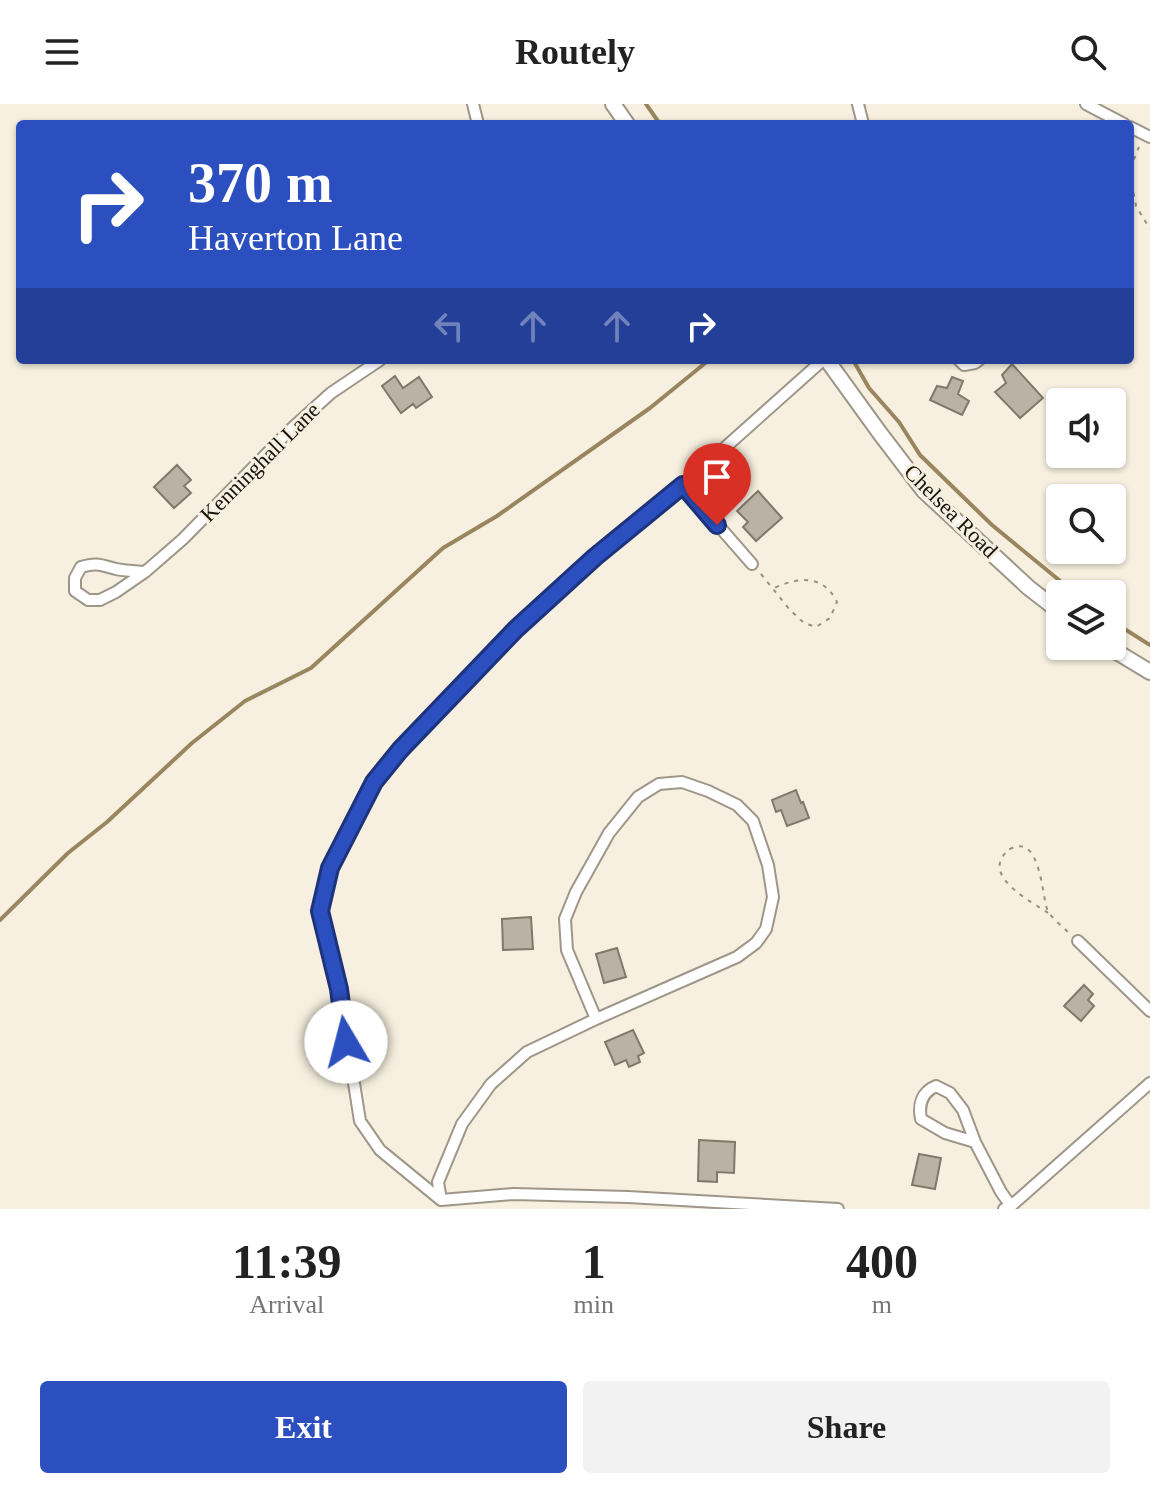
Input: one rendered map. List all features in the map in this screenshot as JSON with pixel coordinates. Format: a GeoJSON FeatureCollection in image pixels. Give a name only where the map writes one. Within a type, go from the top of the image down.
{"type":"FeatureCollection","features":[{"type":"Feature","properties":{"kind":"street"},"geometry":{"type":"LineString","coordinates":[[1086,104],[1116,120]]}},
{"type":"Feature","properties":{"kind":"street","name":"Kenninghall Lane"},"geometry":{"type":"LineString","coordinates":[[145,572],[89,564],[81,567],[75,578],[75,591],[88,600],[100,600],[145,572],[183,539],[289,431],[331,393],[374,364]]}},
{"type":"Feature","properties":{"kind":"street"},"geometry":{"type":"LineString","coordinates":[[441,1200],[380,1150],[360,1121],[339,989],[320,911],[330,868],[374,782],[400,750],[516,629],[552,594],[683,485],[820,364]]}},
{"type":"Feature","properties":{"kind":"street","name":"Chelsea Road"},"geometry":{"type":"LineString","coordinates":[[828,364],[924,491],[1046,601]]}},
{"type":"Feature","properties":{"kind":"street"},"geometry":{"type":"LineString","coordinates":[[683,485],[752,564]]}},
{"type":"Feature","properties":{"kind":"street"},"geometry":{"type":"LineString","coordinates":[[1126,657],[1150,672]]}},
{"type":"Feature","properties":{"kind":"street"},"geometry":{"type":"LineString","coordinates":[[441,1200],[438,1182],[462,1124],[491,1084],[527,1052],[737,957],[756,943],[766,929],[773,897],[768,865],[753,821],[737,805],[682,782],[659,784],[638,797],[609,833],[576,892],[565,919],[567,950],[596,1019]]}},
{"type":"Feature","properties":{"kind":"street"},"geometry":{"type":"LineString","coordinates":[[1078,941],[1150,1011]]}},
{"type":"Feature","properties":{"kind":"street"},"geometry":{"type":"LineString","coordinates":[[975,1142],[945,1133],[921,1119],[919,1109],[928,1089],[936,1086],[950,1093],[963,1110],[975,1142],[1008,1208],[1150,1083]]}},
{"type":"Feature","properties":{"kind":"street"},"geometry":{"type":"LineString","coordinates":[[429,1209],[441,1200],[513,1194],[838,1209]]}},
{"type":"Feature","properties":{"kind":"path"},"geometry":{"type":"LineString","coordinates":[[1134,163],[1147,136]]}},
{"type":"Feature","properties":{"kind":"path"},"geometry":{"type":"LineString","coordinates":[[1134,194],[1136,206],[1150,229]]}},
{"type":"Feature","properties":{"kind":"path"},"geometry":{"type":"LineString","coordinates":[[752,564],[804,623],[816,627],[830,618],[837,602],[831,591],[819,582],[801,580],[774,588]]}},
{"type":"Feature","properties":{"kind":"path"},"geometry":{"type":"LineString","coordinates":[[1048,913],[1033,855],[1023,847],[1007,850],[999,862],[999,873],[1008,884],[1048,913],[1078,941]]}},
{"type":"Feature","properties":{"kind":"building"},"geometry":{"type":"Polygon","coordinates":[[[1012,364],[1043,398],[1020,418],[995,392],[1006,383],[1002,375],[1012,364]]]}},
{"type":"Feature","properties":{"kind":"building"},"geometry":{"type":"Polygon","coordinates":[[[395,376],[403,388],[419,377],[432,397],[416,408],[413,404],[401,413],[382,386],[395,376]]]}},
{"type":"Feature","properties":{"kind":"building"},"geometry":{"type":"Polygon","coordinates":[[[952,377],[963,381],[958,394],[969,401],[962,415],[930,400],[937,386],[947,388],[952,377]]]}},
{"type":"Feature","properties":{"kind":"building"},"geometry":{"type":"Polygon","coordinates":[[[177,465],[191,480],[184,486],[191,493],[174,508],[154,487],[177,465]]]}},
{"type":"Feature","properties":{"kind":"building"},"geometry":{"type":"Polygon","coordinates":[[[758,491],[782,518],[756,541],[743,527],[748,522],[737,511],[758,491]]]}},
{"type":"Feature","properties":{"kind":"building"},"geometry":{"type":"Polygon","coordinates":[[[796,790],[809,818],[787,826],[781,810],[776,812],[772,800],[796,790]]]}},
{"type":"Feature","properties":{"kind":"building"},"geometry":{"type":"Polygon","coordinates":[[[531,917],[533,949],[503,950],[502,919],[531,917]]]}},
{"type":"Feature","properties":{"kind":"building"},"geometry":{"type":"Polygon","coordinates":[[[617,948],[626,977],[604,983],[596,954],[617,948]]]}},
{"type":"Feature","properties":{"kind":"building"},"geometry":{"type":"Polygon","coordinates":[[[1084,985],[1093,994],[1088,1000],[1094,1006],[1081,1021],[1064,1006],[1084,985]]]}},
{"type":"Feature","properties":{"kind":"building"},"geometry":{"type":"Polygon","coordinates":[[[633,1030],[644,1053],[638,1056],[640,1062],[629,1067],[626,1060],[615,1065],[605,1042],[633,1030]]]}},
{"type":"Feature","properties":{"kind":"building"},"geometry":{"type":"Polygon","coordinates":[[[699,1140],[735,1142],[734,1173],[717,1172],[717,1182],[698,1181],[699,1140]]]}},
{"type":"Feature","properties":{"kind":"building"},"geometry":{"type":"Polygon","coordinates":[[[919,1154],[941,1158],[935,1189],[912,1185],[919,1154]]]}},
{"type":"Feature","properties":{"kind":"waterway"},"geometry":{"type":"LineString","coordinates":[[646,104],[657,120]]}},
{"type":"Feature","properties":{"kind":"waterway"},"geometry":{"type":"LineString","coordinates":[[0,920],[68,853],[107,822],[192,743],[245,701],[311,668],[443,548],[497,516],[650,408],[704,364]]}},
{"type":"Feature","properties":{"kind":"waterway"},"geometry":{"type":"LineString","coordinates":[[855,364],[869,388],[899,422],[920,455],[992,525],[1059,580]]}},
{"type":"Feature","properties":{"kind":"waterway"},"geometry":{"type":"LineString","coordinates":[[1126,630],[1150,645]]}},
{"type":"Feature","properties":{"kind":"route"},"geometry":{"type":"LineString","coordinates":[[346,1042],[339,989],[320,911],[330,868],[374,782],[400,750],[552,594],[683,485],[717,525]]}}]}
